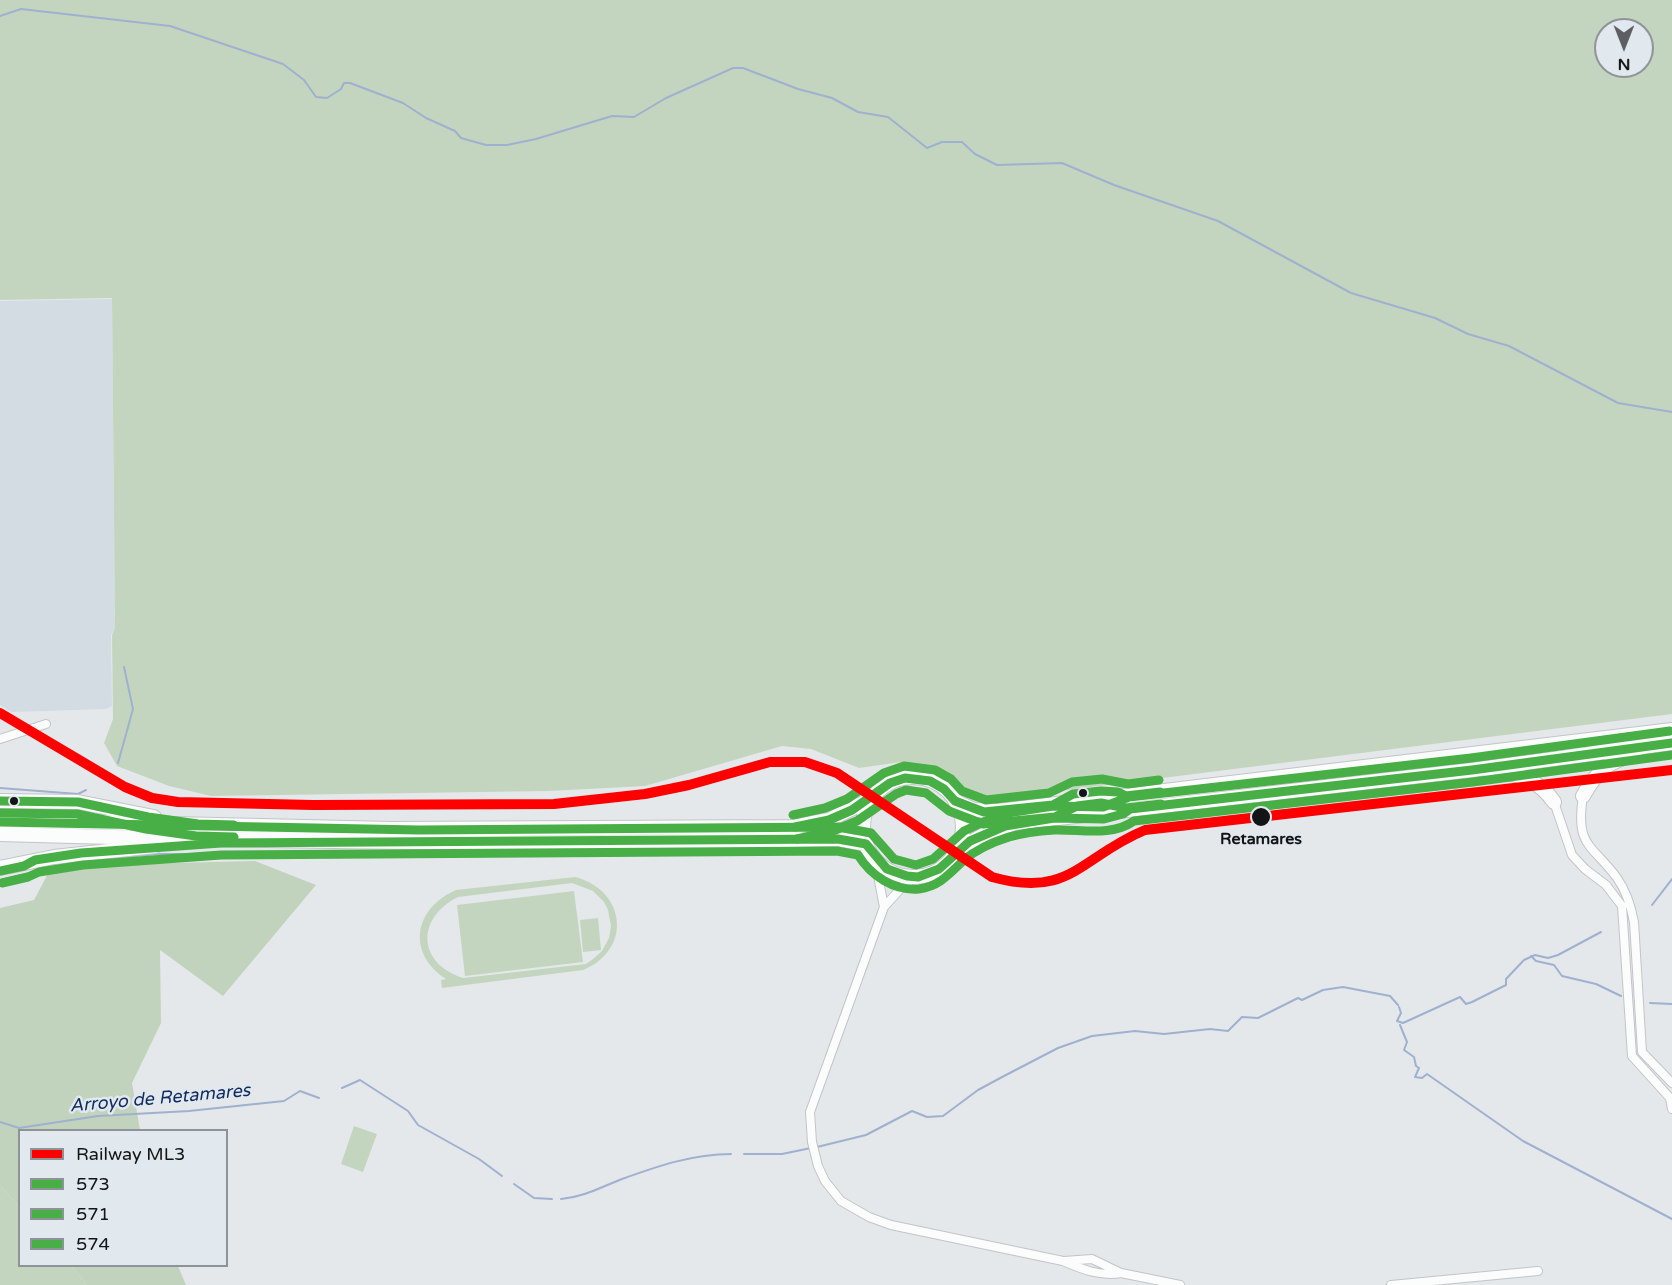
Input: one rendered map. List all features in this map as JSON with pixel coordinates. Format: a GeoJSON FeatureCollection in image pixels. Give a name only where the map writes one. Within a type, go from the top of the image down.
{"type":"FeatureCollection","features":[{"type":"Feature","properties":{"kind":"highway"},"geometry":{"type":"LineString","coordinates":[[0,820],[391,829],[792,827],[829,820],[871,799],[890,783],[914,778],[937,784],[955,801],[974,810],[998,811],[1672,730]]}},
{"type":"Feature","properties":{"kind":"highway"},"geometry":{"type":"LineString","coordinates":[[871,799],[863,821],[866,844],[875,860],[893,873],[916,877],[940,869],[957,850],[987,833],[1015,823],[1472,771],[1672,743]]}},
{"type":"Feature","properties":{"kind":"highway"},"geometry":{"type":"LineString","coordinates":[[1583,796],[1598,773],[1610,763],[1624,757],[1672,750]]}},
{"type":"Feature","properties":{"kind":"highway"},"geometry":{"type":"LineString","coordinates":[[1472,771],[1481,774],[1514,774],[1530,780],[1548,793],[1554,802]]}},
{"type":"Feature","properties":{"kind":"highway"},"geometry":{"type":"LineString","coordinates":[[0,801],[78,802],[148,817],[198,824]]}},
{"type":"Feature","properties":{"kind":"highway"},"geometry":{"type":"LineString","coordinates":[[955,801],[962,825],[957,850]]}},
{"type":"Feature","properties":{"kind":"highway"},"geometry":{"type":"LineString","coordinates":[[0,834],[259,842],[597,843],[838,839],[866,844]]}},
{"type":"Feature","properties":{"kind":"highway"},"geometry":{"type":"LineString","coordinates":[[0,868],[54,857],[119,849],[259,842]]}},
{"type":"Feature","properties":{"kind":"street"},"geometry":{"type":"LineString","coordinates":[[0,739],[45,724]]}},
{"type":"Feature","properties":{"kind":"street"},"geometry":{"type":"LineString","coordinates":[[1583,796],[1581,821],[1587,845],[1616,876],[1630,903],[1634,922],[1642,1052],[1662,1076],[1672,1083]]}},
{"type":"Feature","properties":{"kind":"street"},"geometry":{"type":"LineString","coordinates":[[1554,802],[1572,855],[1585,869],[1606,885],[1622,906],[1632,1056],[1671,1096],[1672,1109]]}},
{"type":"Feature","properties":{"kind":"street"},"geometry":{"type":"LineString","coordinates":[[875,860],[885,907]]}},
{"type":"Feature","properties":{"kind":"street"},"geometry":{"type":"LineString","coordinates":[[916,877],[903,886],[885,907],[815,1093],[810,1112],[812,1142],[825,1181],[841,1201],[869,1217],[891,1225],[1063,1261],[1092,1259],[1121,1273],[1180,1285]]}},
{"type":"Feature","properties":{"kind":"street"},"geometry":{"type":"LineString","coordinates":[[1632,1056],[1642,1052]]}},
{"type":"Feature","properties":{"kind":"street"},"geometry":{"type":"LineString","coordinates":[[1391,1285],[1538,1271]]}},
{"type":"Feature","properties":{"kind":"shaded area"},"geometry":{"type":"Polygon","coordinates":[[[112,299],[115,628],[111,635],[112,706],[106,709],[11,712],[0,705],[0,301],[112,299]]]}},
{"type":"Feature","properties":{"kind":"green space"},"geometry":{"type":"Polygon","coordinates":[[[0,0],[1672,0],[1672,714],[979,801],[946,771],[901,762],[859,768],[811,749],[782,746],[645,786],[549,791],[211,796],[169,786],[117,766],[104,743],[113,719],[112,635],[115,628],[112,298],[0,300],[0,0]]]}},
{"type":"Feature","properties":{"kind":"green space"},"geometry":{"type":"Polygon","coordinates":[[[255,861],[316,885],[223,996],[160,950],[161,1023],[132,1083],[140,1129],[18,1129],[18,1205],[0,1185],[0,908],[34,900],[52,866],[255,861]]]}},
{"type":"Feature","properties":{"kind":"green space"},"geometry":{"type":"Polygon","coordinates":[[[575,877],[592,884],[605,894],[613,907],[617,921],[616,935],[610,949],[599,961],[583,970],[442,988],[441,980],[446,979],[433,968],[425,957],[420,931],[431,908],[456,890],[575,877]],[[572,883],[458,897],[444,906],[435,916],[429,928],[430,951],[437,962],[448,971],[463,978],[586,964],[602,951],[609,938],[611,926],[604,902],[593,891],[572,883]]]}},
{"type":"Feature","properties":{"kind":"green space"},"geometry":{"type":"Polygon","coordinates":[[[574,891],[583,962],[465,976],[457,905],[574,891]]]}},
{"type":"Feature","properties":{"kind":"green space"},"geometry":{"type":"Polygon","coordinates":[[[598,918],[601,950],[583,952],[580,920],[598,918]]]}},
{"type":"Feature","properties":{"kind":"green space"},"geometry":{"type":"Polygon","coordinates":[[[354,1126],[377,1134],[363,1172],[341,1164],[354,1126]]]}},
{"type":"Feature","properties":{"kind":"green space"},"geometry":{"type":"Polygon","coordinates":[[[0,1185],[18,1205],[18,1267],[73,1267],[87,1285],[0,1285],[0,1185]]]}},
{"type":"Feature","properties":{"kind":"green space"},"geometry":{"type":"Polygon","coordinates":[[[73,1267],[178,1267],[186,1285],[87,1285],[73,1267]]]}},
{"type":"Feature","properties":{"kind":"waterway"},"geometry":{"type":"LineString","coordinates":[[0,16],[21,9],[170,26],[283,64],[304,80],[316,97],[327,98],[341,89],[344,83],[350,83],[403,103],[426,118],[455,131],[461,138],[486,145],[507,145],[536,139],[612,116],[634,117],[666,98],[733,68],[743,68],[798,89],[832,98],[858,112],[888,117],[927,148],[942,142],[962,142],[975,154],[997,165],[1062,163],[1114,185],[1218,221],[1351,293],[1435,318],[1468,334],[1509,346],[1618,403],[1672,412]]}},
{"type":"Feature","properties":{"kind":"waterway"},"geometry":{"type":"LineString","coordinates":[[118,763],[133,709],[124,667]]}},
{"type":"Feature","properties":{"kind":"waterway"},"geometry":{"type":"LineString","coordinates":[[0,788],[78,794],[86,790]]}},
{"type":"Feature","properties":{"kind":"waterway"},"geometry":{"type":"LineString","coordinates":[[108,858],[160,854],[253,854]]}},
{"type":"Feature","properties":{"kind":"waterway"},"geometry":{"type":"LineString","coordinates":[[0,880],[85,860]]}},
{"type":"Feature","properties":{"kind":"waterway","name":"Arroyo de Retamares"},"geometry":{"type":"LineString","coordinates":[[1652,905],[1672,879]]}},
{"type":"Feature","properties":{"kind":"waterway","name":"Arroyo de Retamares"},"geometry":{"type":"LineString","coordinates":[[1399,1007],[1401,1013],[1397,1021],[1403,1023],[1460,997],[1466,1004],[1472,1002],[1506,985],[1506,979],[1524,960],[1535,955],[1548,958],[1558,955],[1601,932]]}},
{"type":"Feature","properties":{"kind":"waterway"},"geometry":{"type":"LineString","coordinates":[[1531,956],[1536,961],[1554,965],[1562,976],[1596,984],[1621,996]]}},
{"type":"Feature","properties":{"kind":"waterway","name":"Arroyo de Retamares"},"geometry":{"type":"LineString","coordinates":[[817,1147],[866,1135],[912,1111],[927,1117],[943,1116],[978,1090],[1004,1076],[1058,1048],[1092,1036],[1135,1031],[1164,1034],[1210,1029],[1228,1031],[1242,1017],[1258,1018],[1298,998],[1302,1000],[1323,990],[1343,987],[1390,996],[1398,1005]]}},
{"type":"Feature","properties":{"kind":"waterway"},"geometry":{"type":"LineString","coordinates":[[1650,1003],[1672,1004]]}},
{"type":"Feature","properties":{"kind":"waterway"},"geometry":{"type":"LineString","coordinates":[[1400,1025],[1407,1042],[1404,1050],[1414,1057],[1416,1066],[1419,1068],[1415,1077],[1422,1078],[1427,1074],[1523,1141],[1672,1219]]}},
{"type":"Feature","properties":{"kind":"waterway","name":"Arroyo de Retamares"},"geometry":{"type":"LineString","coordinates":[[342,1088],[360,1080],[408,1111],[418,1125],[479,1159],[502,1176]]}},
{"type":"Feature","properties":{"kind":"waterway","name":"Arroyo de Retamares"},"geometry":{"type":"LineString","coordinates":[[0,1122],[19,1128],[98,1116],[189,1111],[284,1101],[300,1091],[319,1098]]}},
{"type":"Feature","properties":{"kind":"waterway","name":"Arroyo de Retamares"},"geometry":{"type":"LineString","coordinates":[[744,1154],[782,1154],[811,1148]]}},
{"type":"Feature","properties":{"kind":"waterway","name":"Arroyo de Retamares"},"geometry":{"type":"LineString","coordinates":[[561,1199],[585,1194],[635,1174],[676,1162],[703,1156],[731,1154]]}},
{"type":"Feature","properties":{"kind":"waterway","name":"Arroyo de Retamares"},"geometry":{"type":"LineString","coordinates":[[514,1184],[534,1198],[552,1199]]}},
{"type":"Feature","properties":{"kind":"tram line"},"geometry":{"type":"LineString","coordinates":[[0,717],[21,726]]}},
{"type":"Feature","properties":{"kind":"rail line","name":"ML3"},"geometry":{"type":"LineString","coordinates":[[0,713],[125,787],[152,798],[178,802],[313,805],[554,804],[645,794],[689,785],[770,762],[805,762],[837,773],[992,877],[1040,883],[1058,879],[1073,872],[1145,830],[1672,770]]}},
{"type":"Feature","properties":{"kind":"transit line","name":"574"},"geometry":{"type":"LineString","coordinates":[[0,822],[419,830],[839,827],[871,833],[894,859],[916,865],[933,859],[964,831],[1001,814],[1053,806],[1103,807],[1129,797],[1471,758],[1670,731]]}},
{"type":"Feature","properties":{"kind":"transit line","name":"573"},"geometry":{"type":"LineString","coordinates":[[0,871],[24,866],[35,860],[81,853],[221,843],[838,839],[866,844],[887,869],[918,877],[939,869],[970,841],[1005,826],[1054,818],[1104,819],[1123,814],[1130,809],[1472,770],[1672,743]]}},
{"type":"Feature","properties":{"kind":"transit line","name":"571"},"geometry":{"type":"LineString","coordinates":[[2,883],[39,872],[83,865],[221,855],[837,851],[858,855],[876,876],[892,885],[919,889],[939,882],[969,856],[985,846],[1025,833],[1054,830],[1106,831],[1134,821],[1473,782],[1672,755]]}},
{"type":"Feature","properties":{"kind":"transit line","name":"574"},"geometry":{"type":"LineString","coordinates":[[793,815],[825,808],[847,799],[884,773],[904,766],[935,770],[951,779],[962,791],[986,800],[1049,793],[1072,782],[1102,779],[1128,784],[1159,780]]}},
{"type":"Feature","properties":{"kind":"transit line","name":"573"},"geometry":{"type":"LineString","coordinates":[[795,827],[829,820],[852,810],[890,783],[905,778],[930,781],[944,789],[955,801],[984,812],[1053,805],[1073,794],[1101,791],[1118,792],[1126,796],[1160,792]]}},
{"type":"Feature","properties":{"kind":"transit line","name":"571"},"geometry":{"type":"LineString","coordinates":[[797,839],[833,831],[857,821],[896,794],[906,790],[926,793],[949,811],[983,824],[1055,817],[1077,806],[1101,803],[1126,808],[1161,804]]}},
{"type":"Feature","properties":{"kind":"transit line","name":"573"},"geometry":{"type":"LineString","coordinates":[[0,801],[78,802],[148,817],[198,824],[234,825]]}},
{"type":"Feature","properties":{"kind":"transit line","name":"571"},"geometry":{"type":"LineString","coordinates":[[0,813],[77,814],[146,829],[196,836],[234,837]]}},
{"type":"Feature","properties":{"kind":"place","name":"Retamares"},"geometry":{"type":"Point","coordinates":[1261,817]}}]}
